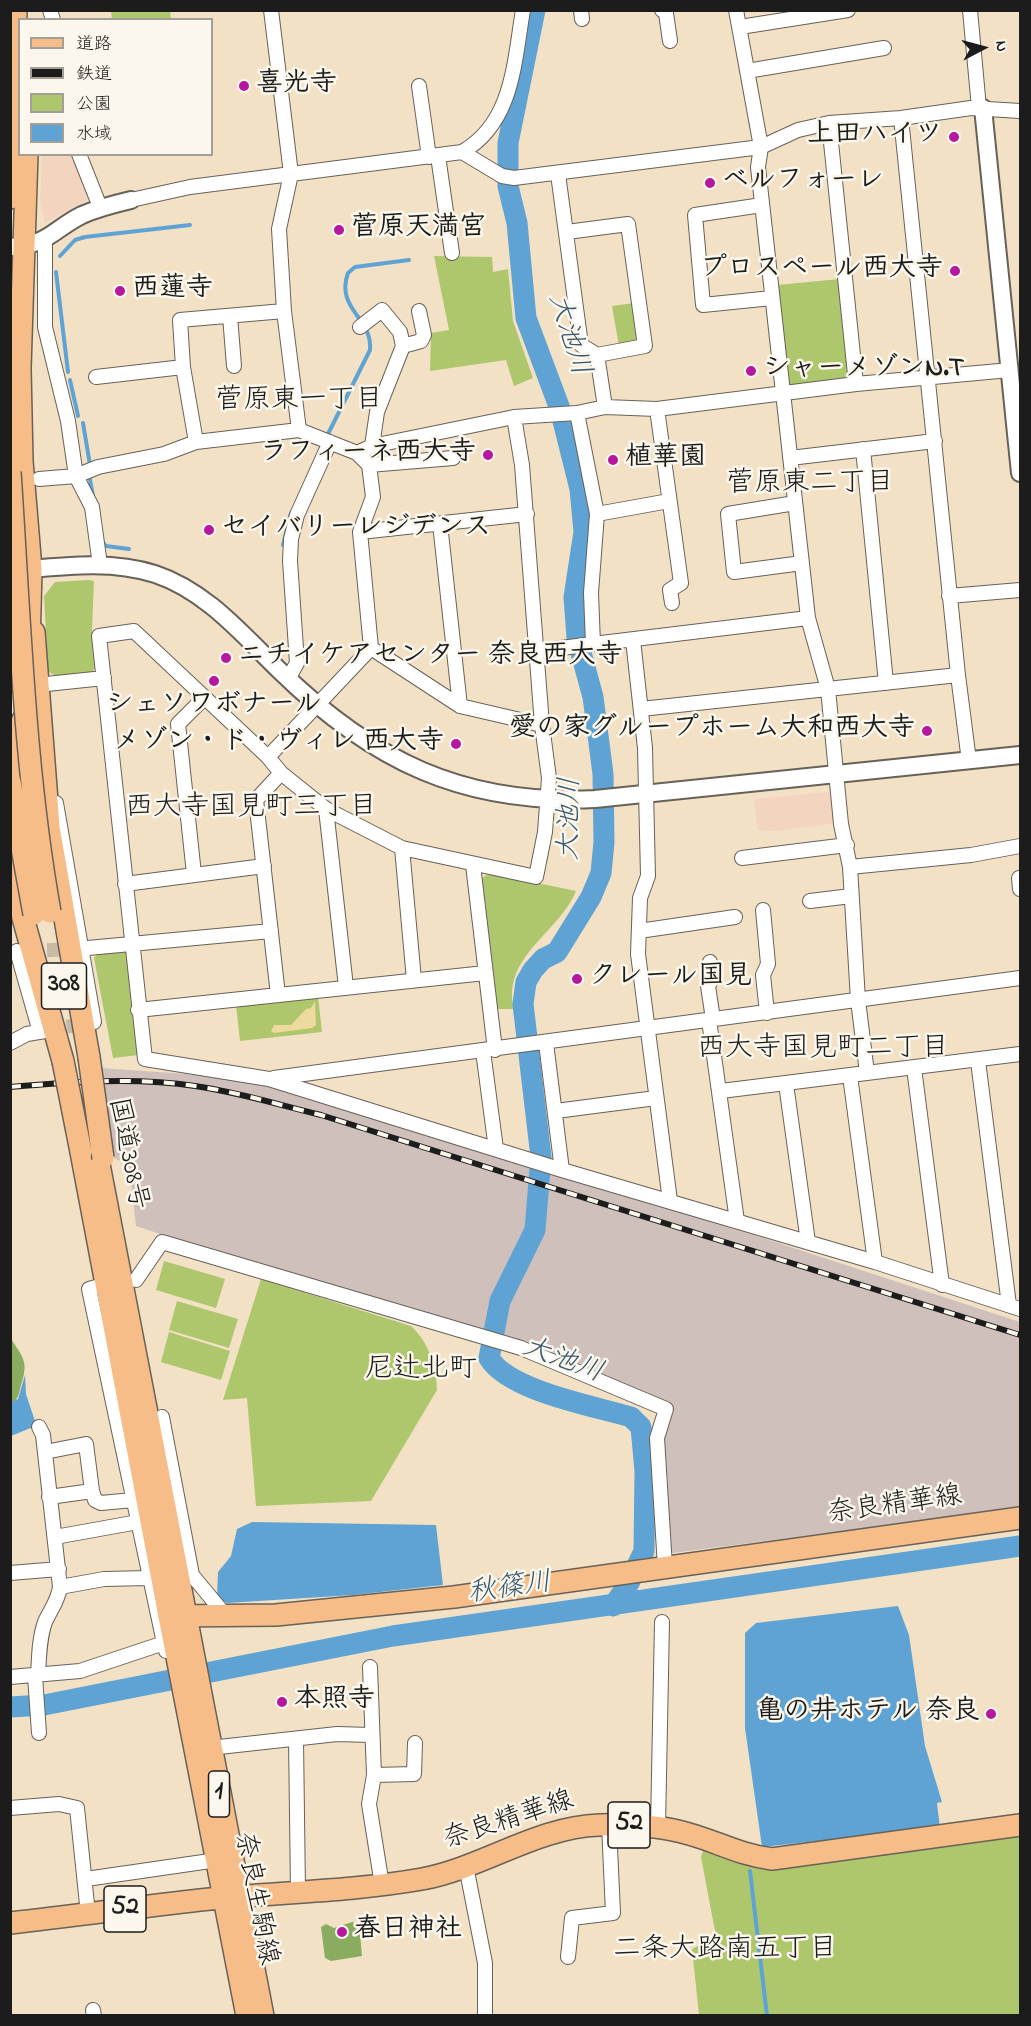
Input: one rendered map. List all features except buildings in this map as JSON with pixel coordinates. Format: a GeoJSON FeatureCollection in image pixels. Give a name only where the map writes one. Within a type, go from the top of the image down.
{"type":"FeatureCollection","features":[{"type":"Feature","properties":{"kind":"main road"},"geometry":{"type":"LineString","coordinates":[[10,198],[16,10]]}},
{"type":"Feature","properties":{"kind":"main road"},"geometry":{"type":"LineString","coordinates":[[10,788],[28,676],[21,570],[21,391],[27,244],[27,156]]}},
{"type":"Feature","properties":{"kind":"main road","name":"308"},"geometry":{"type":"LineString","coordinates":[[10,472],[28,757],[37,836],[35,915]]}},
{"type":"Feature","properties":{"kind":"main road"},"geometry":{"type":"LineString","coordinates":[[21,570],[38,685],[49,827],[77,1059],[94,1156],[128,1276],[178,1616]]}},
{"type":"Feature","properties":{"kind":"main road","name":"308"},"geometry":{"type":"LineString","coordinates":[[10,782],[35,915],[77,1059]]}},
{"type":"Feature","properties":{"kind":"main road"},"geometry":{"type":"LineString","coordinates":[[10,855],[35,915]]}},
{"type":"Feature","properties":{"kind":"main road","name":"国道308号"},"geometry":{"type":"LineString","coordinates":[[94,1156],[178,1616]]}},
{"type":"Feature","properties":{"kind":"main road","name":"奈良精華線"},"geometry":{"type":"LineString","coordinates":[[178,1616],[276,1615],[454,1597],[1020,1518]]}},
{"type":"Feature","properties":{"kind":"main road","name":"奈良生駒線"},"geometry":{"type":"LineString","coordinates":[[178,1616],[177,1642],[217,1860],[232,1898],[263,2016]]}},
{"type":"Feature","properties":{"kind":"main road","name":"奈良生駒線"},"geometry":{"type":"LineString","coordinates":[[187,1696],[210,1748],[247,2016]]}},
{"type":"Feature","properties":{"kind":"main road","name":"奈良精華線"},"geometry":{"type":"LineString","coordinates":[[10,1923],[232,1898],[382,1885],[429,1877],[561,1832],[609,1825],[658,1827],[692,1834],[750,1856],[772,1858],[1020,1825]]}},
{"type":"Feature","properties":{"kind":"street"},"geometry":{"type":"LineString","coordinates":[[271,10],[291,174],[279,229],[284,311],[299,430]]}},
{"type":"Feature","properties":{"kind":"street"},"geometry":{"type":"LineString","coordinates":[[100,565],[92,507],[75,476],[68,421],[27,244],[100,207],[190,187],[462,152],[484,136],[499,117],[508,95],[523,10]]}},
{"type":"Feature","properties":{"kind":"street"},"geometry":{"type":"LineString","coordinates":[[662,10],[666,13],[670,41]]}},
{"type":"Feature","properties":{"kind":"street"},"geometry":{"type":"LineString","coordinates":[[736,10],[761,147],[758,167],[781,393],[808,618],[828,689],[841,824],[850,867],[858,1000],[867,1073]]}},
{"type":"Feature","properties":{"kind":"street"},"geometry":{"type":"LineString","coordinates":[[740,27],[848,10]]}},
{"type":"Feature","properties":{"kind":"street"},"geometry":{"type":"LineString","coordinates":[[970,10],[1020,473]]}},
{"type":"Feature","properties":{"kind":"street"},"geometry":{"type":"LineString","coordinates":[[747,71],[884,48]]}},
{"type":"Feature","properties":{"kind":"street"},"geometry":{"type":"LineString","coordinates":[[419,86],[452,253]]}},
{"type":"Feature","properties":{"kind":"street"},"geometry":{"type":"LineString","coordinates":[[462,152],[508,177],[558,174],[761,147],[798,130],[829,123],[901,118],[981,108],[1020,111]]}},
{"type":"Feature","properties":{"kind":"street"},"geometry":{"type":"LineString","coordinates":[[901,118],[949,596],[969,761]]}},
{"type":"Feature","properties":{"kind":"street"},"geometry":{"type":"LineString","coordinates":[[829,123],[856,384]]}},
{"type":"Feature","properties":{"kind":"street"},"geometry":{"type":"LineString","coordinates":[[80,156],[100,207]]}},
{"type":"Feature","properties":{"kind":"street"},"geometry":{"type":"LineString","coordinates":[[558,174],[581,345],[597,355],[645,346],[628,224],[567,232]]}},
{"type":"Feature","properties":{"kind":"street"},"geometry":{"type":"LineString","coordinates":[[762,205],[694,215],[703,305],[772,298]]}},
{"type":"Feature","properties":{"kind":"street"},"geometry":{"type":"LineString","coordinates":[[362,325],[382,310],[400,332],[403,346],[376,411],[372,446]]}},
{"type":"Feature","properties":{"kind":"street"},"geometry":{"type":"LineString","coordinates":[[195,442],[183,367],[180,320],[284,311]]}},
{"type":"Feature","properties":{"kind":"street"},"geometry":{"type":"LineString","coordinates":[[403,346],[421,341],[424,335],[419,311]]}},
{"type":"Feature","properties":{"kind":"street"},"geometry":{"type":"LineString","coordinates":[[230,316],[234,366]]}},
{"type":"Feature","properties":{"kind":"street"},"geometry":{"type":"LineString","coordinates":[[597,355],[604,407]]}},
{"type":"Feature","properties":{"kind":"street"},"geometry":{"type":"LineString","coordinates":[[96,377],[183,367]]}},
{"type":"Feature","properties":{"kind":"street"},"geometry":{"type":"LineString","coordinates":[[357,453],[372,446],[514,417],[574,414],[604,407],[657,409],[856,384],[1010,370]]}},
{"type":"Feature","properties":{"kind":"street"},"geometry":{"type":"LineString","coordinates":[[657,409],[681,583],[670,590],[672,603]]}},
{"type":"Feature","properties":{"kind":"street"},"geometry":{"type":"LineString","coordinates":[[574,414],[597,514],[591,593],[593,644]]}},
{"type":"Feature","properties":{"kind":"street"},"geometry":{"type":"LineString","coordinates":[[514,417],[527,514],[549,800],[536,877],[402,848],[326,809],[281,773],[268,757],[203,699],[134,631],[99,636],[145,1059],[269,1079],[536,1162],[875,1262],[1015,1307],[978,1061]]}},
{"type":"Feature","properties":{"kind":"street"},"geometry":{"type":"LineString","coordinates":[[39,479],[75,476],[98,467],[165,454],[195,442],[299,430],[357,453],[369,465],[373,497],[360,532],[371,648],[268,757]]}},
{"type":"Feature","properties":{"kind":"street"},"geometry":{"type":"LineString","coordinates":[[288,679],[297,663],[290,561],[291,539],[297,515],[327,441]]}},
{"type":"Feature","properties":{"kind":"street"},"geometry":{"type":"LineString","coordinates":[[790,458],[935,441]]}},
{"type":"Feature","properties":{"kind":"street"},"geometry":{"type":"LineString","coordinates":[[863,450],[886,683]]}},
{"type":"Feature","properties":{"kind":"street"},"geometry":{"type":"LineString","coordinates":[[369,465],[453,458]]}},
{"type":"Feature","properties":{"kind":"street"},"geometry":{"type":"LineString","coordinates":[[597,514],[669,501]]}},
{"type":"Feature","properties":{"kind":"street"},"geometry":{"type":"LineString","coordinates":[[795,503],[728,514],[734,572],[802,563]]}},
{"type":"Feature","properties":{"kind":"street"},"geometry":{"type":"LineString","coordinates":[[360,532],[527,514]]}},
{"type":"Feature","properties":{"kind":"street"},"geometry":{"type":"LineString","coordinates":[[440,524],[460,706]]}},
{"type":"Feature","properties":{"kind":"street"},"geometry":{"type":"LineString","coordinates":[[21,570],[118,566],[155,575],[200,596],[317,707],[379,750],[425,772],[495,794],[549,800],[595,799],[1020,755]]}},
{"type":"Feature","properties":{"kind":"street"},"geometry":{"type":"LineString","coordinates":[[949,596],[1020,590]]}},
{"type":"Feature","properties":{"kind":"street"},"geometry":{"type":"LineString","coordinates":[[537,651],[808,618]]}},
{"type":"Feature","properties":{"kind":"street"},"geometry":{"type":"LineString","coordinates":[[633,640],[645,748],[644,794],[648,876],[640,897],[638,954],[670,1201]]}},
{"type":"Feature","properties":{"kind":"street"},"geometry":{"type":"LineString","coordinates":[[371,648],[460,706],[542,725]]}},
{"type":"Feature","properties":{"kind":"street"},"geometry":{"type":"LineString","coordinates":[[641,710],[958,675]]}},
{"type":"Feature","properties":{"kind":"street"},"geometry":{"type":"LineString","coordinates":[[38,685],[104,678]]}},
{"type":"Feature","properties":{"kind":"street"},"geometry":{"type":"LineString","coordinates":[[194,874],[178,724],[203,699]]}},
{"type":"Feature","properties":{"kind":"street"},"geometry":{"type":"LineString","coordinates":[[39,707],[79,949],[94,1022],[92,1022]]}},
{"type":"Feature","properties":{"kind":"street"},"geometry":{"type":"LineString","coordinates":[[278,995],[256,800],[281,773]]}},
{"type":"Feature","properties":{"kind":"street"},"geometry":{"type":"LineString","coordinates":[[326,809],[346,987]]}},
{"type":"Feature","properties":{"kind":"street"},"geometry":{"type":"LineString","coordinates":[[742,858],[847,845]]}},
{"type":"Feature","properties":{"kind":"street"},"geometry":{"type":"LineString","coordinates":[[850,867],[971,855],[1020,846]]}},
{"type":"Feature","properties":{"kind":"street"},"geometry":{"type":"LineString","coordinates":[[402,848],[414,980]]}},
{"type":"Feature","properties":{"kind":"street"},"geometry":{"type":"LineString","coordinates":[[474,865],[485,973],[496,1149]]}},
{"type":"Feature","properties":{"kind":"street"},"geometry":{"type":"LineString","coordinates":[[125,884],[264,867]]}},
{"type":"Feature","properties":{"kind":"street"},"geometry":{"type":"LineString","coordinates":[[810,901],[851,896]]}},
{"type":"Feature","properties":{"kind":"street"},"geometry":{"type":"LineString","coordinates":[[763,910],[768,964],[763,975],[767,1012]]}},
{"type":"Feature","properties":{"kind":"street"},"geometry":{"type":"LineString","coordinates":[[639,931],[735,917]]}},
{"type":"Feature","properties":{"kind":"street"},"geometry":{"type":"LineString","coordinates":[[79,949],[131,942],[271,932]]}},
{"type":"Feature","properties":{"kind":"street"},"geometry":{"type":"LineString","coordinates":[[10,1043],[27,1034],[42,1031],[16,951]]}},
{"type":"Feature","properties":{"kind":"street"},"geometry":{"type":"LineString","coordinates":[[710,962],[712,977],[708,986],[711,1019],[737,1221]]}},
{"type":"Feature","properties":{"kind":"street"},"geometry":{"type":"LineString","coordinates":[[138,1010],[485,973]]}},
{"type":"Feature","properties":{"kind":"street"},"geometry":{"type":"LineString","coordinates":[[269,1079],[1020,978]]}},
{"type":"Feature","properties":{"kind":"street"},"geometry":{"type":"LineString","coordinates":[[543,1043],[556,1111],[556,1168]]}},
{"type":"Feature","properties":{"kind":"street"},"geometry":{"type":"LineString","coordinates":[[721,1091],[1020,1054]]}},
{"type":"Feature","properties":{"kind":"street"},"geometry":{"type":"LineString","coordinates":[[914,1068],[942,1285]]}},
{"type":"Feature","properties":{"kind":"street"},"geometry":{"type":"LineString","coordinates":[[850,1076],[875,1262]]}},
{"type":"Feature","properties":{"kind":"street"},"geometry":{"type":"LineString","coordinates":[[786,1084],[808,1242]]}},
{"type":"Feature","properties":{"kind":"street"},"geometry":{"type":"LineString","coordinates":[[556,1111],[656,1098]]}},
{"type":"Feature","properties":{"kind":"street"},"geometry":{"type":"LineString","coordinates":[[128,1276],[162,1242],[521,1348],[666,1409],[657,1438],[662,1483],[660,1568]]}},
{"type":"Feature","properties":{"kind":"street"},"geometry":{"type":"LineString","coordinates":[[10,1677],[36,1677],[80,1671],[177,1642],[149,1578],[120,1423],[89,1289],[96,1287]]}},
{"type":"Feature","properties":{"kind":"street"},"geometry":{"type":"LineString","coordinates":[[162,1417],[192,1575],[226,1616]]}},
{"type":"Feature","properties":{"kind":"street"},"geometry":{"type":"LineString","coordinates":[[38,1731],[36,1677],[40,1646],[45,1622],[57,1602],[60,1587],[43,1435],[39,1427]]}},
{"type":"Feature","properties":{"kind":"street"},"geometry":{"type":"LineString","coordinates":[[45,1452],[86,1444],[95,1500],[101,1503],[134,1500]]}},
{"type":"Feature","properties":{"kind":"street"},"geometry":{"type":"LineString","coordinates":[[49,1497],[92,1491]]}},
{"type":"Feature","properties":{"kind":"street"},"geometry":{"type":"LineString","coordinates":[[55,1537],[138,1522]]}},
{"type":"Feature","properties":{"kind":"street"},"geometry":{"type":"LineString","coordinates":[[10,1573],[59,1569]]}},
{"type":"Feature","properties":{"kind":"street"},"geometry":{"type":"LineString","coordinates":[[60,1587],[104,1579],[149,1578]]}},
{"type":"Feature","properties":{"kind":"street"},"geometry":{"type":"LineString","coordinates":[[658,1827],[662,1622]]}},
{"type":"Feature","properties":{"kind":"street"},"geometry":{"type":"LineString","coordinates":[[369,1666],[374,1774],[369,1804],[382,1885]]}},
{"type":"Feature","properties":{"kind":"street"},"geometry":{"type":"LineString","coordinates":[[210,1748],[337,1734],[371,1735]]}},
{"type":"Feature","properties":{"kind":"street"},"geometry":{"type":"LineString","coordinates":[[296,1739],[298,1892]]}},
{"type":"Feature","properties":{"kind":"street"},"geometry":{"type":"LineString","coordinates":[[374,1774],[414,1774],[415,1743]]}},
{"type":"Feature","properties":{"kind":"street"},"geometry":{"type":"LineString","coordinates":[[10,1808],[58,1804],[77,1808],[88,1914]]}},
{"type":"Feature","properties":{"kind":"street"},"geometry":{"type":"LineString","coordinates":[[568,1957],[572,1918],[613,1913],[609,1825]]}},
{"type":"Feature","properties":{"kind":"street"},"geometry":{"type":"LineString","coordinates":[[86,1879],[217,1860]]}},
{"type":"Feature","properties":{"kind":"street"},"geometry":{"type":"LineString","coordinates":[[466,1866],[485,1963],[485,2016]]}},
{"type":"Feature","properties":{"kind":"shaded area"},"geometry":{"type":"Polygon","coordinates":[[[42,156],[73,156],[91,198],[45,223],[40,203],[42,156]]]}},
{"type":"Feature","properties":{"kind":"shaded area"},"geometry":{"type":"Polygon","coordinates":[[[828,792],[834,797],[837,823],[775,831],[758,830],[754,799],[828,792]]]}},
{"type":"Feature","properties":{"kind":"shaded area"},"geometry":{"type":"Polygon","coordinates":[[[100,1068],[187,1074],[272,1085],[754,1235],[1020,1322],[1020,1508],[673,1553],[669,1549],[666,1518],[668,1480],[661,1438],[671,1407],[631,1390],[136,1226],[129,1165],[114,1158],[100,1068]]]}},
{"type":"Feature","properties":{"kind":"green space"},"geometry":{"type":"Polygon","coordinates":[[[111,11],[170,11],[171,18],[112,18],[111,11]]]}},
{"type":"Feature","properties":{"kind":"green space"},"geometry":{"type":"Polygon","coordinates":[[[434,256],[492,257],[493,272],[508,269],[513,321],[533,378],[514,386],[506,360],[430,371],[431,333],[449,330],[434,256]]]}},
{"type":"Feature","properties":{"kind":"green space"},"geometry":{"type":"Polygon","coordinates":[[[840,279],[850,375],[843,382],[794,387],[786,380],[777,285],[840,279]]]}},
{"type":"Feature","properties":{"kind":"green space"},"geometry":{"type":"Polygon","coordinates":[[[634,303],[639,338],[632,345],[619,346],[612,306],[634,303]]]}},
{"type":"Feature","properties":{"kind":"green space"},"geometry":{"type":"Polygon","coordinates":[[[94,581],[92,629],[96,667],[89,675],[58,678],[48,671],[44,596],[55,582],[94,581]]]}},
{"type":"Feature","properties":{"kind":"green space"},"geometry":{"type":"Polygon","coordinates":[[[489,873],[576,891],[568,906],[523,960],[512,991],[514,1009],[497,1009],[494,993],[481,879],[489,873]]]}},
{"type":"Feature","properties":{"kind":"green space"},"geometry":{"type":"Polygon","coordinates":[[[128,949],[139,1055],[113,1058],[94,958],[98,953],[128,949]]]}},
{"type":"Feature","properties":{"kind":"green space"},"geometry":{"type":"Polygon","coordinates":[[[318,996],[322,1032],[240,1041],[236,1005],[318,996]]]}},
{"type":"Feature","properties":{"kind":"green space"},"geometry":{"type":"Polygon","coordinates":[[[164,1261],[225,1279],[216,1308],[156,1290],[164,1261]]]}},
{"type":"Feature","properties":{"kind":"green space"},"geometry":{"type":"Polygon","coordinates":[[[261,1279],[411,1326],[427,1347],[433,1363],[437,1390],[371,1501],[256,1506],[247,1398],[223,1400],[261,1279]]]}},
{"type":"Feature","properties":{"kind":"green space"},"geometry":{"type":"Polygon","coordinates":[[[177,1301],[238,1319],[229,1348],[169,1330],[177,1301]]]}},
{"type":"Feature","properties":{"kind":"green space"},"geometry":{"type":"Polygon","coordinates":[[[169,1332],[230,1351],[221,1380],[161,1362],[169,1332]]]}},
{"type":"Feature","properties":{"kind":"green space"},"geometry":{"type":"Polygon","coordinates":[[[10,1337],[24,1365],[18,1395],[13,1402],[10,1402],[10,1337]]]}},
{"type":"Feature","properties":{"kind":"green space"},"geometry":{"type":"Polygon","coordinates":[[[1020,1832],[1020,2015],[699,2015],[692,1949],[716,1936],[701,1857],[704,1848],[757,1861],[1020,1832]]]}},
{"type":"Feature","properties":{"kind":"green space"},"geometry":{"type":"Polygon","coordinates":[[[352,1922],[359,1923],[362,1956],[331,1961],[325,1958],[321,1927],[326,1924],[334,1928],[352,1922]]]}},
{"type":"Feature","properties":{"kind":"sand"},"geometry":{"type":"Polygon","coordinates":[[[315,1001],[316,1025],[312,1028],[274,1033],[271,1031],[274,1025],[291,1025],[306,1009],[311,1008],[315,1001]]]}},
{"type":"Feature","properties":{"kind":"water"},"geometry":{"type":"Polygon","coordinates":[[[25,1375],[26,1394],[35,1421],[33,1427],[11,1436],[11,1402],[18,1399],[25,1375]]]}},
{"type":"Feature","properties":{"kind":"water"},"geometry":{"type":"Polygon","coordinates":[[[252,1522],[436,1525],[443,1585],[353,1595],[227,1603],[217,1598],[218,1572],[231,1556],[237,1529],[252,1522]]]}},
{"type":"Feature","properties":{"kind":"water"},"geometry":{"type":"Polygon","coordinates":[[[898,1606],[909,1635],[925,1746],[942,1802],[937,1803],[940,1828],[762,1847],[745,1728],[745,1633],[756,1623],[898,1606]]]}},
{"type":"Feature","properties":{"kind":"waterway","name":"大池川"},"geometry":{"type":"LineString","coordinates":[[535,10],[508,143],[508,186],[517,223],[526,318],[560,409],[580,489],[584,532],[574,597],[577,638],[593,697],[603,774],[604,842],[601,873],[591,897],[557,952],[543,959],[526,982],[523,1004],[541,1157],[535,1230],[500,1301],[489,1358],[499,1370],[514,1380],[554,1396],[631,1417],[641,1427],[645,1471],[644,1551],[629,1583],[613,1606]]}},
{"type":"Feature","properties":{"kind":"waterway"},"geometry":{"type":"LineString","coordinates":[[60,256],[75,240],[85,237],[190,225]]}},
{"type":"Feature","properties":{"kind":"waterway"},"geometry":{"type":"LineString","coordinates":[[326,438],[370,350],[366,330],[346,296],[345,285],[348,273],[355,267],[409,260]]}},
{"type":"Feature","properties":{"kind":"waterway"},"geometry":{"type":"LineString","coordinates":[[56,272],[68,372]]}},
{"type":"Feature","properties":{"kind":"waterway"},"geometry":{"type":"LineString","coordinates":[[70,380],[78,416]]}},
{"type":"Feature","properties":{"kind":"waterway"},"geometry":{"type":"LineString","coordinates":[[83,423],[90,465]]}},
{"type":"Feature","properties":{"kind":"waterway"},"geometry":{"type":"LineString","coordinates":[[89,474],[93,496]]}},
{"type":"Feature","properties":{"kind":"waterway"},"geometry":{"type":"LineString","coordinates":[[283,545],[291,513]]}},
{"type":"Feature","properties":{"kind":"waterway"},"geometry":{"type":"LineString","coordinates":[[101,541],[106,546],[129,549]]}},
{"type":"Feature","properties":{"kind":"waterway","name":"秋篠川"},"geometry":{"type":"LineString","coordinates":[[10,1707],[44,1705],[393,1636],[1020,1546]]}},
{"type":"Feature","properties":{"kind":"waterway"},"geometry":{"type":"LineString","coordinates":[[750,1871],[767,2016]]}},
{"type":"Feature","properties":{"kind":"tunnel"},"geometry":{"type":"LineString","coordinates":[[26,951],[76,949]]}},
{"type":"Feature","properties":{"kind":"tunnel"},"geometry":{"type":"LineString","coordinates":[[46,1030],[90,1023]]}},
{"type":"Feature","properties":{"kind":"railway"},"geometry":{"type":"LineString","coordinates":[[10,1087],[79,1082],[172,1083],[258,1099],[321,1115],[1020,1335]]}},
{"type":"Feature","properties":{"kind":"place","name":"喜光寺"},"geometry":{"type":"Point","coordinates":[244,86]}},
{"type":"Feature","properties":{"kind":"place","name":"上田ハイツ"},"geometry":{"type":"Point","coordinates":[954,137]}},
{"type":"Feature","properties":{"kind":"place","name":"ベルフォーレ"},"geometry":{"type":"Point","coordinates":[710,183]}},
{"type":"Feature","properties":{"kind":"place","name":"菅原天満宮"},"geometry":{"type":"Point","coordinates":[339,230]}},
{"type":"Feature","properties":{"kind":"place","name":"プロスペール西大寺"},"geometry":{"type":"Point","coordinates":[955,271]}},
{"type":"Feature","properties":{"kind":"place","name":"西蓮寺"},"geometry":{"type":"Point","coordinates":[120,291]}},
{"type":"Feature","properties":{"kind":"place","name":"シャーメゾンN.T"},"geometry":{"type":"Point","coordinates":[751,371]}},
{"type":"Feature","properties":{"kind":"place","name":"ラフィーネ西大寺"},"geometry":{"type":"Point","coordinates":[488,455]}},
{"type":"Feature","properties":{"kind":"place","name":"植華園"},"geometry":{"type":"Point","coordinates":[613,460]}},
{"type":"Feature","properties":{"kind":"place","name":"セイバリーレジデンス"},"geometry":{"type":"Point","coordinates":[209,530]}},
{"type":"Feature","properties":{"kind":"place","name":"ニチイケアセンター 奈良西大寺"},"geometry":{"type":"Point","coordinates":[226,658]}},
{"type":"Feature","properties":{"kind":"place","name":"シェソワボナール"},"geometry":{"type":"Point","coordinates":[214,681]}},
{"type":"Feature","properties":{"kind":"place","name":"愛の家グループホーム大和西大寺"},"geometry":{"type":"Point","coordinates":[927,731]}},
{"type":"Feature","properties":{"kind":"place","name":"メゾン・ド・ヴィレ 西大寺"},"geometry":{"type":"Point","coordinates":[456,744]}},
{"type":"Feature","properties":{"kind":"place","name":"クレール国見"},"geometry":{"type":"Point","coordinates":[577,979]}},
{"type":"Feature","properties":{"kind":"place","name":"本照寺"},"geometry":{"type":"Point","coordinates":[282,1702]}},
{"type":"Feature","properties":{"kind":"place","name":"亀の井ホテル 奈良"},"geometry":{"type":"Point","coordinates":[991,1714]}},
{"type":"Feature","properties":{"kind":"place","name":"春日神社"},"geometry":{"type":"Point","coordinates":[342,1932]}},
{"type":"Feature","properties":{"kind":"district","name":"菅原東一丁目"},"geometry":{"type":"Point","coordinates":[299,402]}},
{"type":"Feature","properties":{"kind":"district","name":"菅原東二丁目"},"geometry":{"type":"Point","coordinates":[810,485]}},
{"type":"Feature","properties":{"kind":"district","name":"西大寺国見町三丁目"},"geometry":{"type":"Point","coordinates":[251,809]}},
{"type":"Feature","properties":{"kind":"district","name":"西大寺国見町二丁目"},"geometry":{"type":"Point","coordinates":[823,1050]}},
{"type":"Feature","properties":{"kind":"district","name":"尼辻北町"},"geometry":{"type":"Point","coordinates":[421,1371]}},
{"type":"Feature","properties":{"kind":"district","name":"二条大路南五丁目"},"geometry":{"type":"Point","coordinates":[725,1951]}}]}
